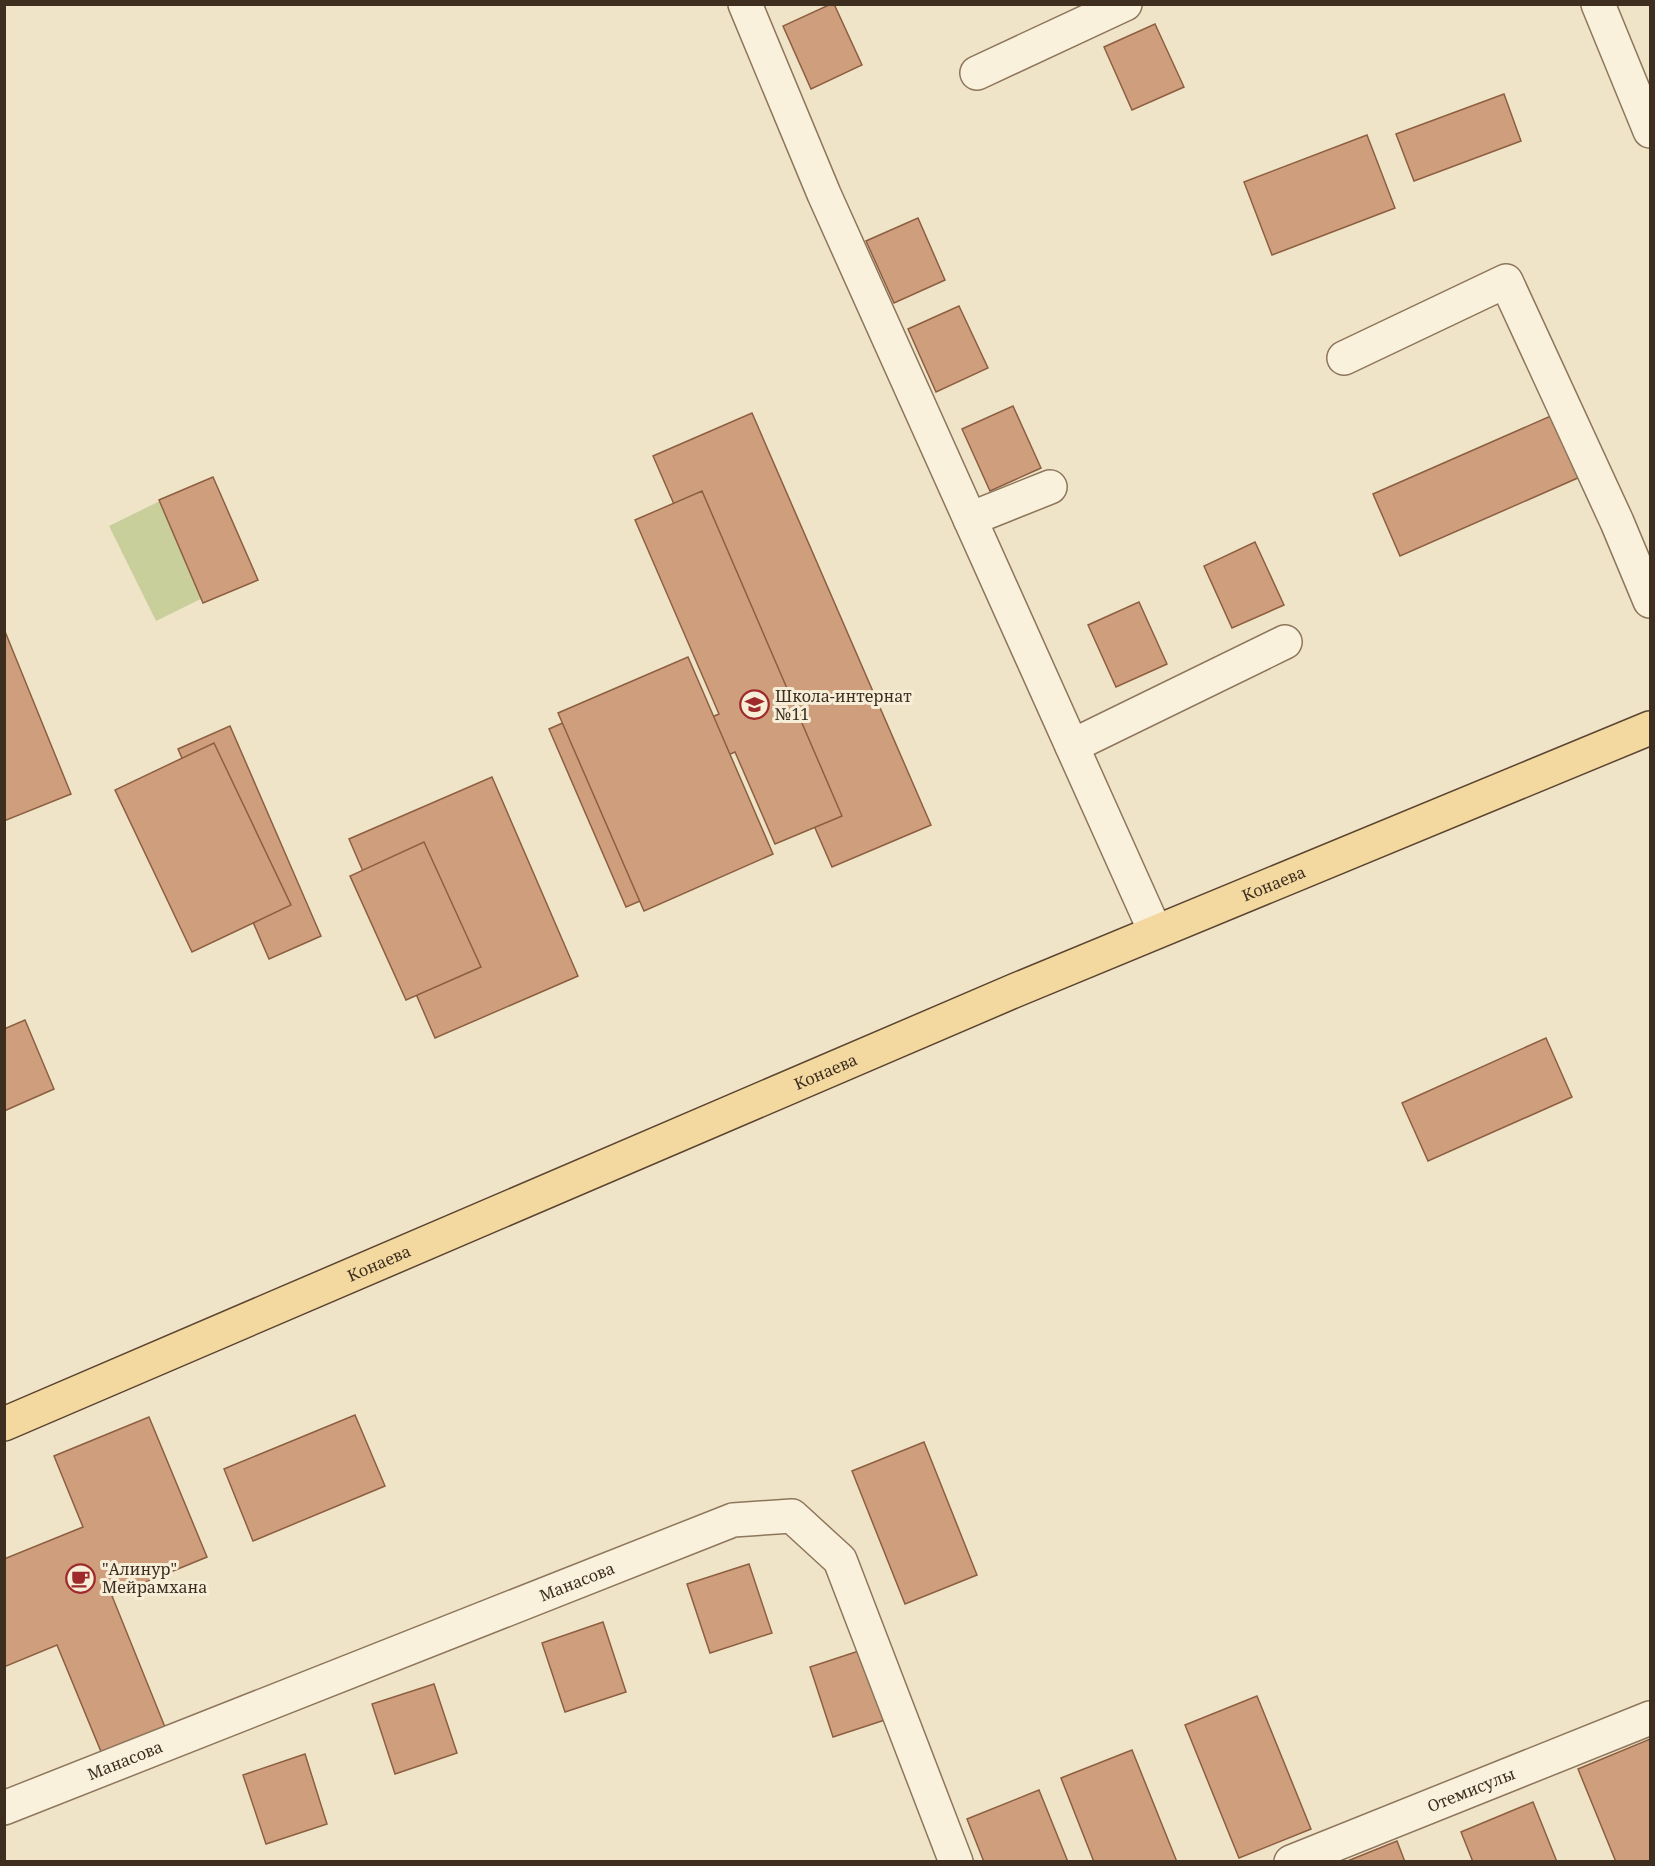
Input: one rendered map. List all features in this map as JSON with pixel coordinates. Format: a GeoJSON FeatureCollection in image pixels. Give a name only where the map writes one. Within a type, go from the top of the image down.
{"type":"FeatureCollection","features":[{"type":"Feature","properties":{"kind":"main road","name":"Конаева"},"geometry":{"type":"LineString","coordinates":[[4,1424],[1155,931],[1650,728]]}},
{"type":"Feature","properties":{"kind":"street"},"geometry":{"type":"LineString","coordinates":[[745,4],[824,194],[1155,931]]}},
{"type":"Feature","properties":{"kind":"street"},"geometry":{"type":"LineString","coordinates":[[977,73],[1125,4]]}},
{"type":"Feature","properties":{"kind":"street"},"geometry":{"type":"LineString","coordinates":[[1598,4],[1650,131]]}},
{"type":"Feature","properties":{"kind":"street"},"geometry":{"type":"LineString","coordinates":[[1344,358],[1506,281],[1617,522],[1650,601]]}},
{"type":"Feature","properties":{"kind":"street"},"geometry":{"type":"LineString","coordinates":[[970,519],[1050,487]]}},
{"type":"Feature","properties":{"kind":"street"},"geometry":{"type":"LineString","coordinates":[[1071,746],[1285,642]]}},
{"type":"Feature","properties":{"kind":"street","name":"Манасова"},"geometry":{"type":"LineString","coordinates":[[4,1808],[733,1520],[792,1516],[840,1560],[956,1862]]}},
{"type":"Feature","properties":{"kind":"street","name":"Отемисулы"},"geometry":{"type":"LineString","coordinates":[[1290,1862],[1650,1718]]}},
{"type":"Feature","properties":{"kind":"green space"},"geometry":{"type":"Polygon","coordinates":[[[172,495],[219,590],[156,621],[109,526],[172,495]]]}},
{"type":"Feature","properties":{"kind":"building"},"geometry":{"type":"Polygon","coordinates":[[[834,4],[862,65],[811,89],[783,26],[834,4]]]}},
{"type":"Feature","properties":{"kind":"building"},"geometry":{"type":"Polygon","coordinates":[[[1155,24],[1184,87],[1132,110],[1104,47],[1155,24]]]}},
{"type":"Feature","properties":{"kind":"building"},"geometry":{"type":"Polygon","coordinates":[[[1504,94],[1521,141],[1414,181],[1396,134],[1504,94]]]}},
{"type":"Feature","properties":{"kind":"building"},"geometry":{"type":"Polygon","coordinates":[[[1367,135],[1395,208],[1272,255],[1244,182],[1367,135]]]}},
{"type":"Feature","properties":{"kind":"building"},"geometry":{"type":"Polygon","coordinates":[[[918,218],[945,280],[894,303],[866,241],[918,218]]]}},
{"type":"Feature","properties":{"kind":"building"},"geometry":{"type":"Polygon","coordinates":[[[959,306],[988,368],[936,392],[908,329],[959,306]]]}},
{"type":"Feature","properties":{"kind":"building"},"geometry":{"type":"Polygon","coordinates":[[[1013,406],[1041,468],[990,491],[962,429],[1013,406]]]}},
{"type":"Feature","properties":{"kind":"building"},"geometry":{"type":"Polygon","coordinates":[[[752,413],[931,825],[832,867],[653,456],[752,413]]]}},
{"type":"Feature","properties":{"kind":"building"},"geometry":{"type":"Polygon","coordinates":[[[1553,415],[1580,477],[1400,556],[1373,494],[1553,415]]]}},
{"type":"Feature","properties":{"kind":"building"},"geometry":{"type":"Polygon","coordinates":[[[213,477],[258,580],[203,603],[159,500],[213,477]]]}},
{"type":"Feature","properties":{"kind":"building","name":"Школа-интернат №11"},"geometry":{"type":"Polygon","coordinates":[[[702,491],[842,816],[775,844],[735,752],[646,790],[685,882],[626,907],[549,729],[626,695],[648,744],[719,714],[635,520],[702,491]]]}},
{"type":"Feature","properties":{"kind":"building"},"geometry":{"type":"Polygon","coordinates":[[[1255,542],[1284,605],[1232,628],[1204,566],[1255,542]]]}},
{"type":"Feature","properties":{"kind":"building"},"geometry":{"type":"Polygon","coordinates":[[[1139,602],[1167,664],[1116,687],[1088,625],[1139,602]]]}},
{"type":"Feature","properties":{"kind":"building"},"geometry":{"type":"Polygon","coordinates":[[[4,629],[71,794],[4,821],[4,629]]]}},
{"type":"Feature","properties":{"kind":"building"},"geometry":{"type":"Polygon","coordinates":[[[688,657],[773,854],[644,911],[558,713],[688,657]]]}},
{"type":"Feature","properties":{"kind":"building"},"geometry":{"type":"Polygon","coordinates":[[[230,726],[321,936],[269,959],[178,749],[230,726]]]}},
{"type":"Feature","properties":{"kind":"building"},"geometry":{"type":"Polygon","coordinates":[[[214,743],[291,905],[192,952],[115,790],[214,743]]]}},
{"type":"Feature","properties":{"kind":"building"},"geometry":{"type":"Polygon","coordinates":[[[492,777],[578,976],[435,1038],[349,839],[492,777]]]}},
{"type":"Feature","properties":{"kind":"building"},"geometry":{"type":"Polygon","coordinates":[[[424,842],[481,967],[406,1000],[350,876],[424,842]]]}},
{"type":"Feature","properties":{"kind":"building"},"geometry":{"type":"Polygon","coordinates":[[[25,1020],[54,1089],[4,1111],[4,1029],[25,1020]]]}},
{"type":"Feature","properties":{"kind":"building"},"geometry":{"type":"Polygon","coordinates":[[[1546,1038],[1572,1097],[1428,1161],[1402,1103],[1546,1038]]]}},
{"type":"Feature","properties":{"kind":"building"},"geometry":{"type":"Polygon","coordinates":[[[355,1415],[385,1486],[253,1541],[224,1469],[355,1415]]]}},
{"type":"Feature","properties":{"kind":"building","name":"\"Алинур\" Мейрамхана"},"geometry":{"type":"Polygon","coordinates":[[[149,1417],[207,1557],[112,1596],[165,1727],[102,1754],[57,1645],[4,1667],[4,1559],[83,1527],[54,1456],[149,1417]]]}},
{"type":"Feature","properties":{"kind":"building"},"geometry":{"type":"Polygon","coordinates":[[[924,1442],[977,1575],[905,1604],[852,1471],[924,1442]]]}},
{"type":"Feature","properties":{"kind":"building"},"geometry":{"type":"Polygon","coordinates":[[[749,1564],[772,1633],[710,1653],[687,1584],[749,1564]]]}},
{"type":"Feature","properties":{"kind":"building"},"geometry":{"type":"Polygon","coordinates":[[[603,1622],[626,1692],[565,1712],[542,1643],[603,1622]]]}},
{"type":"Feature","properties":{"kind":"building"},"geometry":{"type":"Polygon","coordinates":[[[871,1647],[894,1717],[833,1737],[810,1667],[871,1647]]]}},
{"type":"Feature","properties":{"kind":"building"},"geometry":{"type":"Polygon","coordinates":[[[434,1684],[457,1753],[395,1774],[372,1704],[434,1684]]]}},
{"type":"Feature","properties":{"kind":"building"},"geometry":{"type":"Polygon","coordinates":[[[1257,1696],[1311,1829],[1239,1858],[1185,1725],[1257,1696]]]}},
{"type":"Feature","properties":{"kind":"building"},"geometry":{"type":"Polygon","coordinates":[[[1650,1739],[1650,1862],[1616,1862],[1578,1769],[1650,1739]]]}},
{"type":"Feature","properties":{"kind":"building"},"geometry":{"type":"Polygon","coordinates":[[[1132,1750],[1177,1862],[1094,1862],[1061,1778],[1132,1750]]]}},
{"type":"Feature","properties":{"kind":"building"},"geometry":{"type":"Polygon","coordinates":[[[305,1754],[327,1824],[266,1844],[243,1775],[305,1754]]]}},
{"type":"Feature","properties":{"kind":"building"},"geometry":{"type":"Polygon","coordinates":[[[1039,1790],[1068,1862],[984,1862],[967,1819],[1039,1790]]]}},
{"type":"Feature","properties":{"kind":"building"},"geometry":{"type":"Polygon","coordinates":[[[1533,1802],[1557,1862],[1473,1862],[1461,1832],[1533,1802]]]}},
{"type":"Feature","properties":{"kind":"building"},"geometry":{"type":"Polygon","coordinates":[[[1397,1841],[1405,1862],[1345,1862],[1397,1841]]]}},
{"type":"Feature","properties":{"kind":"place","name":"Школа-интернат №11"},"geometry":{"type":"Point","coordinates":[754,705]}},
{"type":"Feature","properties":{"kind":"place","name":"\"Алинур\" Мейрамхана"},"geometry":{"type":"Point","coordinates":[81,1578]}}]}
